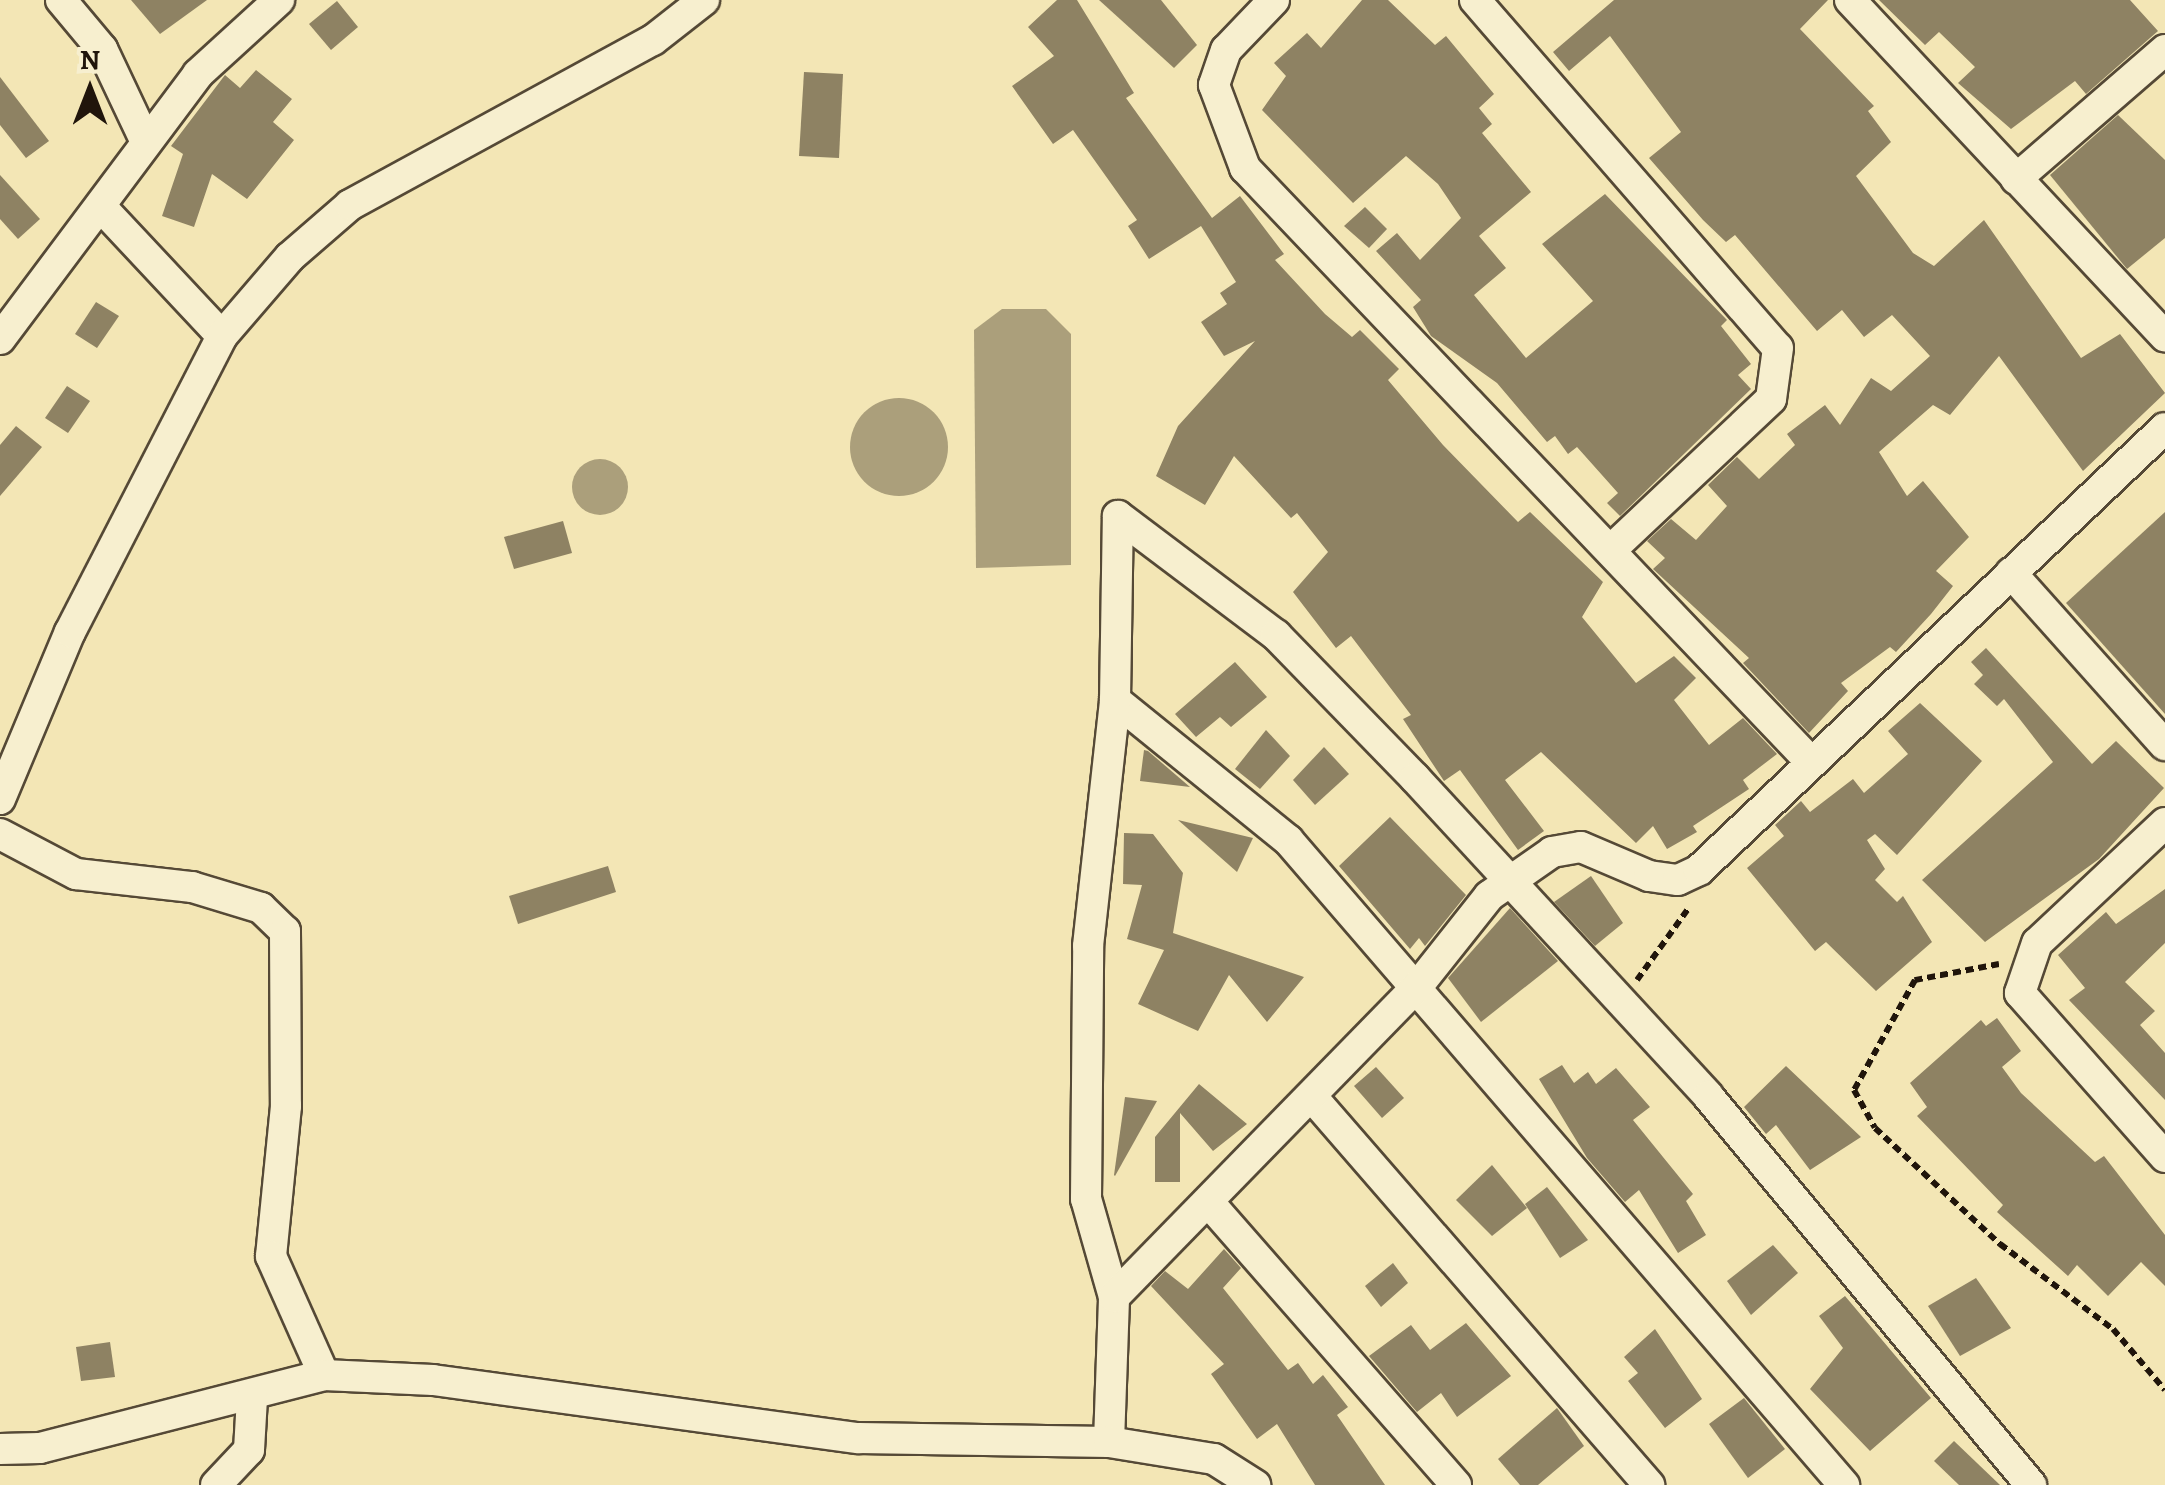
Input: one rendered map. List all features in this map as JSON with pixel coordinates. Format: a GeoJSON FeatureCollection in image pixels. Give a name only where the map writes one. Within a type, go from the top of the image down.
{"type":"FeatureCollection","features":[{"type":"Feature","properties":{"kind":"street"},"geometry":{"type":"LineString","coordinates":[[61,0],[102,49],[145,140]]}},
{"type":"Feature","properties":{"kind":"street"},"geometry":{"type":"LineString","coordinates":[[0,336],[103,210],[145,140],[198,74],[279,0]]}},
{"type":"Feature","properties":{"kind":"street"},"geometry":{"type":"LineString","coordinates":[[0,800],[70,632],[222,336],[350,204],[653,40],[704,0]]}},
{"type":"Feature","properties":{"kind":"street"},"geometry":{"type":"LineString","coordinates":[[1274,0],[1226,50],[1214,85],[1245,168],[1614,548],[1807,758]]}},
{"type":"Feature","properties":{"kind":"street"},"geometry":{"type":"LineString","coordinates":[[1476,0],[1778,348],[1771,399],[1614,548]]}},
{"type":"Feature","properties":{"kind":"street"},"geometry":{"type":"LineString","coordinates":[[1850,0],[2165,337]]}},
{"type":"Feature","properties":{"kind":"street"},"geometry":{"type":"LineString","coordinates":[[2016,178],[2165,50]]}},
{"type":"Feature","properties":{"kind":"street"},"geometry":{"type":"LineString","coordinates":[[103,210],[222,336]]}},
{"type":"Feature","properties":{"kind":"street"},"geometry":{"type":"LineString","coordinates":[[1114,1297],[1211,1205],[1313,1098],[1509,882],[1552,852],[1581,847],[1649,876],[1678,880],[1699,870],[1807,758],[2165,428]]}},
{"type":"Feature","properties":{"kind":"street"},"geometry":{"type":"LineString","coordinates":[[1109,1442],[1114,1297],[1086,1198],[1088,946],[1115,700],[1118,516],[1276,636],[1509,882],[1620,1000],[2031,1485]]}},
{"type":"Feature","properties":{"kind":"street"},"geometry":{"type":"LineString","coordinates":[[2010,572],[2165,745]]}},
{"type":"Feature","properties":{"kind":"street"},"geometry":{"type":"LineString","coordinates":[[1115,700],[1288,840],[1844,1485]]}},
{"type":"Feature","properties":{"kind":"street"},"geometry":{"type":"LineString","coordinates":[[2165,823],[2036,943],[2024,966],[2020,993],[2040,1024],[2165,1158]]}},
{"type":"Feature","properties":{"kind":"street"},"geometry":{"type":"LineString","coordinates":[[0,834],[76,874],[192,887],[260,908],[285,932],[286,1106],[272,1256],[324,1375]]}},
{"type":"Feature","properties":{"kind":"street"},"geometry":{"type":"LineString","coordinates":[[1313,1098],[1649,1485]]}},
{"type":"Feature","properties":{"kind":"street"},"geometry":{"type":"LineString","coordinates":[[1211,1205],[1456,1485]]}},
{"type":"Feature","properties":{"kind":"street"},"geometry":{"type":"LineString","coordinates":[[0,1448],[40,1448],[252,1398],[324,1375],[432,1380],[859,1438],[1109,1442],[1214,1459],[1256,1485]]}},
{"type":"Feature","properties":{"kind":"street"},"geometry":{"type":"LineString","coordinates":[[216,1485],[249,1450],[252,1398]]}},
{"type":"Feature","properties":{"kind":"path"},"geometry":{"type":"LineString","coordinates":[[1620,1000],[1685,918],[1699,870]]}},
{"type":"Feature","properties":{"kind":"path"},"geometry":{"type":"LineString","coordinates":[[2024,966],[1973,962],[1915,980],[1854,1090],[1875,1128],[2000,1244],[2113,1329],[2165,1390]]}},
{"type":"Feature","properties":{"kind":"shaded area"},"geometry":{"type":"Polygon","coordinates":[[[1002,309],[1046,309],[1071,334],[1071,565],[976,568],[974,330],[1002,309]]]}},
{"type":"Feature","properties":{"kind":"shaded area"},"geometry":{"type":"Polygon","coordinates":[[[889,398],[909,398],[934,412],[945,428],[945,466],[934,482],[909,496],[889,496],[872,488],[858,474],[850,457],[850,437],[858,420],[872,406],[889,398]]]}},
{"type":"Feature","properties":{"kind":"shaded area"},"geometry":{"type":"Polygon","coordinates":[[[600,459],[620,467],[628,487],[620,507],[600,515],[580,507],[572,487],[580,467],[600,459]]]}},
{"type":"Feature","properties":{"kind":"building"},"geometry":{"type":"Polygon","coordinates":[[[131,0],[207,0],[160,34],[131,0]]]}},
{"type":"Feature","properties":{"kind":"building"},"geometry":{"type":"Polygon","coordinates":[[[1057,0],[1077,0],[1134,93],[1126,98],[1212,218],[1240,196],[1284,254],[1275,260],[1325,314],[1352,337],[1360,330],[1399,369],[1388,380],[1443,445],[1518,522],[1530,512],[1603,582],[1582,617],[1636,683],[1674,656],[1696,678],[1674,700],[1709,745],[1743,718],[1777,754],[1743,780],[1749,789],[1693,826],[1697,832],[1667,849],[1653,826],[1636,843],[1541,752],[1505,780],[1544,831],[1518,850],[1460,770],[1444,781],[1403,719],[1411,715],[1351,636],[1336,648],[1293,592],[1328,552],[1297,513],[1291,518],[1234,456],[1205,505],[1156,476],[1178,426],[1255,341],[1224,356],[1201,322],[1227,304],[1220,293],[1236,282],[1201,226],[1149,259],[1128,226],[1137,220],[1073,130],[1053,144],[1012,86],[1054,56],[1028,27],[1057,0]]]}},
{"type":"Feature","properties":{"kind":"building"},"geometry":{"type":"Polygon","coordinates":[[[1099,0],[1161,0],[1197,45],[1174,68],[1099,0]]]}},
{"type":"Feature","properties":{"kind":"building"},"geometry":{"type":"Polygon","coordinates":[[[1362,0],[1388,0],[1435,45],[1446,36],[1494,94],[1479,108],[1492,124],[1482,133],[1531,192],[1479,236],[1506,268],[1474,295],[1526,358],[1593,301],[1542,244],[1605,194],[1727,320],[1721,326],[1751,364],[1738,375],[1751,389],[1620,516],[1607,503],[1618,493],[1577,447],[1568,454],[1555,436],[1547,442],[1497,383],[1431,336],[1413,307],[1421,300],[1376,251],[1397,233],[1420,260],[1461,218],[1438,184],[1406,156],[1353,203],[1262,110],[1286,76],[1274,63],[1307,33],[1321,48],[1362,0]]]}},
{"type":"Feature","properties":{"kind":"building"},"geometry":{"type":"Polygon","coordinates":[[[1614,0],[1828,0],[1800,29],[1874,106],[1868,111],[1891,142],[1856,176],[1913,253],[1934,266],[1984,220],[2081,358],[2120,334],[2165,393],[2083,471],[1999,356],[1950,415],[1933,405],[1879,452],[1907,496],[1923,481],[1969,537],[1936,571],[1953,586],[1931,614],[1896,652],[1890,647],[1841,683],[1848,691],[1809,733],[1743,663],[1749,658],[1653,569],[1665,558],[1647,541],[1671,519],[1696,540],[1727,506],[1708,485],[1737,457],[1759,479],[1795,445],[1787,434],[1825,405],[1840,425],[1871,378],[1891,391],[1930,356],[1892,315],[1864,337],[1842,310],[1817,331],[1735,235],[1726,242],[1703,220],[1649,158],[1681,132],[1610,36],[1569,71],[1553,52],[1614,0]]]}},
{"type":"Feature","properties":{"kind":"building"},"geometry":{"type":"Polygon","coordinates":[[[1879,0],[2130,0],[2158,31],[2086,94],[2075,81],[2011,129],[1958,83],[1975,67],[1939,32],[1925,45],[1879,0]]]}},
{"type":"Feature","properties":{"kind":"building"},"geometry":{"type":"Polygon","coordinates":[[[337,1],[358,27],[331,50],[309,24],[337,1]]]}},
{"type":"Feature","properties":{"kind":"building"},"geometry":{"type":"Polygon","coordinates":[[[256,70],[292,99],[273,122],[294,140],[247,199],[212,174],[194,227],[162,216],[183,154],[171,146],[225,75],[240,88],[256,70]]]}},
{"type":"Feature","properties":{"kind":"building"},"geometry":{"type":"Polygon","coordinates":[[[804,72],[843,74],[839,158],[799,156],[804,72]]]}},
{"type":"Feature","properties":{"kind":"building"},"geometry":{"type":"Polygon","coordinates":[[[0,77],[49,141],[26,158],[0,125],[0,77]]]}},
{"type":"Feature","properties":{"kind":"building"},"geometry":{"type":"Polygon","coordinates":[[[2118,115],[2165,160],[2165,238],[2127,269],[2050,175],[2118,115]]]}},
{"type":"Feature","properties":{"kind":"building"},"geometry":{"type":"Polygon","coordinates":[[[0,175],[40,219],[18,239],[0,219],[0,175]]]}},
{"type":"Feature","properties":{"kind":"building"},"geometry":{"type":"Polygon","coordinates":[[[1365,207],[1387,229],[1369,248],[1344,226],[1365,207]]]}},
{"type":"Feature","properties":{"kind":"building"},"geometry":{"type":"Polygon","coordinates":[[[96,302],[119,316],[97,348],[75,334],[96,302]]]}},
{"type":"Feature","properties":{"kind":"building"},"geometry":{"type":"Polygon","coordinates":[[[67,386],[90,401],[68,433],[45,418],[67,386]]]}},
{"type":"Feature","properties":{"kind":"building"},"geometry":{"type":"Polygon","coordinates":[[[16,426],[42,447],[0,496],[0,445],[16,426]]]}},
{"type":"Feature","properties":{"kind":"building"},"geometry":{"type":"Polygon","coordinates":[[[2165,512],[2165,714],[2066,603],[2165,512]]]}},
{"type":"Feature","properties":{"kind":"building"},"geometry":{"type":"Polygon","coordinates":[[[563,521],[572,553],[514,569],[504,537],[563,521]]]}},
{"type":"Feature","properties":{"kind":"building"},"geometry":{"type":"Polygon","coordinates":[[[1986,648],[2092,764],[2116,741],[2164,788],[2099,859],[1985,942],[1922,880],[2053,762],[2004,699],[1997,706],[1974,684],[1983,675],[1971,662],[1986,648]]]}},
{"type":"Feature","properties":{"kind":"building"},"geometry":{"type":"Polygon","coordinates":[[[1235,662],[1267,697],[1231,727],[1220,717],[1196,737],[1175,714],[1235,662]]]}},
{"type":"Feature","properties":{"kind":"building"},"geometry":{"type":"Polygon","coordinates":[[[1920,703],[1982,761],[1897,855],[1875,834],[1867,840],[1885,869],[1875,880],[1897,902],[1903,896],[1932,942],[1876,991],[1826,942],[1815,951],[1747,868],[1784,836],[1775,825],[1801,801],[1810,812],[1853,779],[1864,793],[1908,754],[1888,731],[1920,703]]]}},
{"type":"Feature","properties":{"kind":"building"},"geometry":{"type":"Polygon","coordinates":[[[1266,730],[1290,756],[1260,789],[1235,769],[1266,730]]]}},
{"type":"Feature","properties":{"kind":"building"},"geometry":{"type":"Polygon","coordinates":[[[1324,747],[1349,774],[1315,805],[1293,780],[1324,747]]]}},
{"type":"Feature","properties":{"kind":"building"},"geometry":{"type":"Polygon","coordinates":[[[1144,750],[1148,751],[1190,787],[1140,781],[1144,750]]]}},
{"type":"Feature","properties":{"kind":"building"},"geometry":{"type":"Polygon","coordinates":[[[1390,817],[1466,895],[1425,946],[1419,938],[1410,949],[1339,866],[1390,817]]]}},
{"type":"Feature","properties":{"kind":"building"},"geometry":{"type":"Polygon","coordinates":[[[1178,820],[1253,838],[1237,872],[1178,820]]]}},
{"type":"Feature","properties":{"kind":"building"},"geometry":{"type":"Polygon","coordinates":[[[1124,833],[1153,834],[1183,873],[1173,933],[1304,977],[1267,1022],[1229,975],[1198,1031],[1138,1004],[1164,950],[1127,939],[1142,885],[1123,884],[1124,833]]]}},
{"type":"Feature","properties":{"kind":"building"},"geometry":{"type":"Polygon","coordinates":[[[608,866],[616,892],[518,924],[509,896],[608,866]]]}},
{"type":"Feature","properties":{"kind":"building"},"geometry":{"type":"Polygon","coordinates":[[[1591,876],[1623,923],[1595,946],[1554,902],[1591,876]]]}},
{"type":"Feature","properties":{"kind":"building"},"geometry":{"type":"Polygon","coordinates":[[[2165,889],[2165,943],[2125,982],[2155,1011],[2140,1025],[2165,1053],[2165,1100],[2069,1000],[2085,988],[2058,955],[2106,912],[2116,924],[2165,889]]]}},
{"type":"Feature","properties":{"kind":"building"},"geometry":{"type":"Polygon","coordinates":[[[1510,908],[1558,961],[1481,1022],[1448,978],[1510,908]]]}},
{"type":"Feature","properties":{"kind":"building"},"geometry":{"type":"Polygon","coordinates":[[[1997,1018],[2021,1051],[2002,1067],[2021,1093],[2095,1162],[2104,1156],[2165,1235],[2165,1286],[2141,1262],[2108,1296],[2077,1265],[2068,1276],[1997,1212],[2003,1205],[1917,1116],[1927,1107],[1910,1083],[1981,1020],[1986,1026],[1997,1018]]]}},
{"type":"Feature","properties":{"kind":"building"},"geometry":{"type":"Polygon","coordinates":[[[1562,1065],[1574,1083],[1588,1072],[1596,1084],[1616,1068],[1650,1107],[1633,1120],[1693,1194],[1686,1201],[1706,1235],[1678,1253],[1639,1190],[1625,1202],[1587,1158],[1539,1079],[1562,1065]]]}},
{"type":"Feature","properties":{"kind":"building"},"geometry":{"type":"Polygon","coordinates":[[[1786,1066],[1861,1137],[1810,1170],[1776,1125],[1766,1134],[1744,1107],[1786,1066]]]}},
{"type":"Feature","properties":{"kind":"building"},"geometry":{"type":"Polygon","coordinates":[[[1376,1067],[1404,1098],[1382,1118],[1354,1086],[1376,1067]]]}},
{"type":"Feature","properties":{"kind":"building"},"geometry":{"type":"Polygon","coordinates":[[[1199,1084],[1247,1124],[1213,1151],[1180,1113],[1180,1182],[1155,1182],[1155,1137],[1199,1084]]]}},
{"type":"Feature","properties":{"kind":"building"},"geometry":{"type":"Polygon","coordinates":[[[1125,1097],[1157,1101],[1115,1176],[1114,1175],[1125,1097]]]}},
{"type":"Feature","properties":{"kind":"building"},"geometry":{"type":"Polygon","coordinates":[[[1492,1165],[1527,1208],[1492,1236],[1456,1200],[1492,1165]]]}},
{"type":"Feature","properties":{"kind":"building"},"geometry":{"type":"Polygon","coordinates":[[[1547,1187],[1588,1240],[1560,1258],[1525,1204],[1547,1187]]]}},
{"type":"Feature","properties":{"kind":"building"},"geometry":{"type":"Polygon","coordinates":[[[1773,1245],[1798,1273],[1751,1315],[1727,1281],[1773,1245]]]}},
{"type":"Feature","properties":{"kind":"building"},"geometry":{"type":"Polygon","coordinates":[[[1224,1249],[1241,1268],[1223,1288],[1288,1370],[1298,1363],[1313,1384],[1323,1375],[1348,1407],[1337,1415],[1385,1485],[1315,1485],[1277,1424],[1257,1439],[1211,1374],[1224,1364],[1151,1286],[1165,1271],[1188,1289],[1224,1249]]]}},
{"type":"Feature","properties":{"kind":"building"},"geometry":{"type":"Polygon","coordinates":[[[1393,1263],[1408,1283],[1381,1307],[1365,1286],[1393,1263]]]}},
{"type":"Feature","properties":{"kind":"building"},"geometry":{"type":"Polygon","coordinates":[[[1976,1278],[2011,1328],[1960,1356],[1928,1306],[1976,1278]]]}},
{"type":"Feature","properties":{"kind":"building"},"geometry":{"type":"Polygon","coordinates":[[[1845,1296],[1931,1398],[1870,1451],[1810,1389],[1843,1348],[1819,1316],[1845,1296]]]}},
{"type":"Feature","properties":{"kind":"building"},"geometry":{"type":"Polygon","coordinates":[[[1466,1323],[1511,1376],[1457,1417],[1441,1393],[1417,1412],[1369,1356],[1411,1325],[1430,1350],[1466,1323]]]}},
{"type":"Feature","properties":{"kind":"building"},"geometry":{"type":"Polygon","coordinates":[[[1655,1329],[1702,1399],[1665,1428],[1628,1381],[1638,1373],[1624,1357],[1655,1329]]]}},
{"type":"Feature","properties":{"kind":"building"},"geometry":{"type":"Polygon","coordinates":[[[110,1342],[115,1377],[81,1381],[76,1347],[110,1342]]]}},
{"type":"Feature","properties":{"kind":"building"},"geometry":{"type":"Polygon","coordinates":[[[1744,1398],[1785,1449],[1748,1478],[1709,1424],[1744,1398]]]}},
{"type":"Feature","properties":{"kind":"building"},"geometry":{"type":"Polygon","coordinates":[[[1557,1408],[1584,1446],[1538,1485],[1520,1485],[1498,1459],[1557,1408]]]}},
{"type":"Feature","properties":{"kind":"building"},"geometry":{"type":"Polygon","coordinates":[[[1954,1441],[2000,1485],[1959,1485],[1934,1461],[1954,1441]]]}}]}
